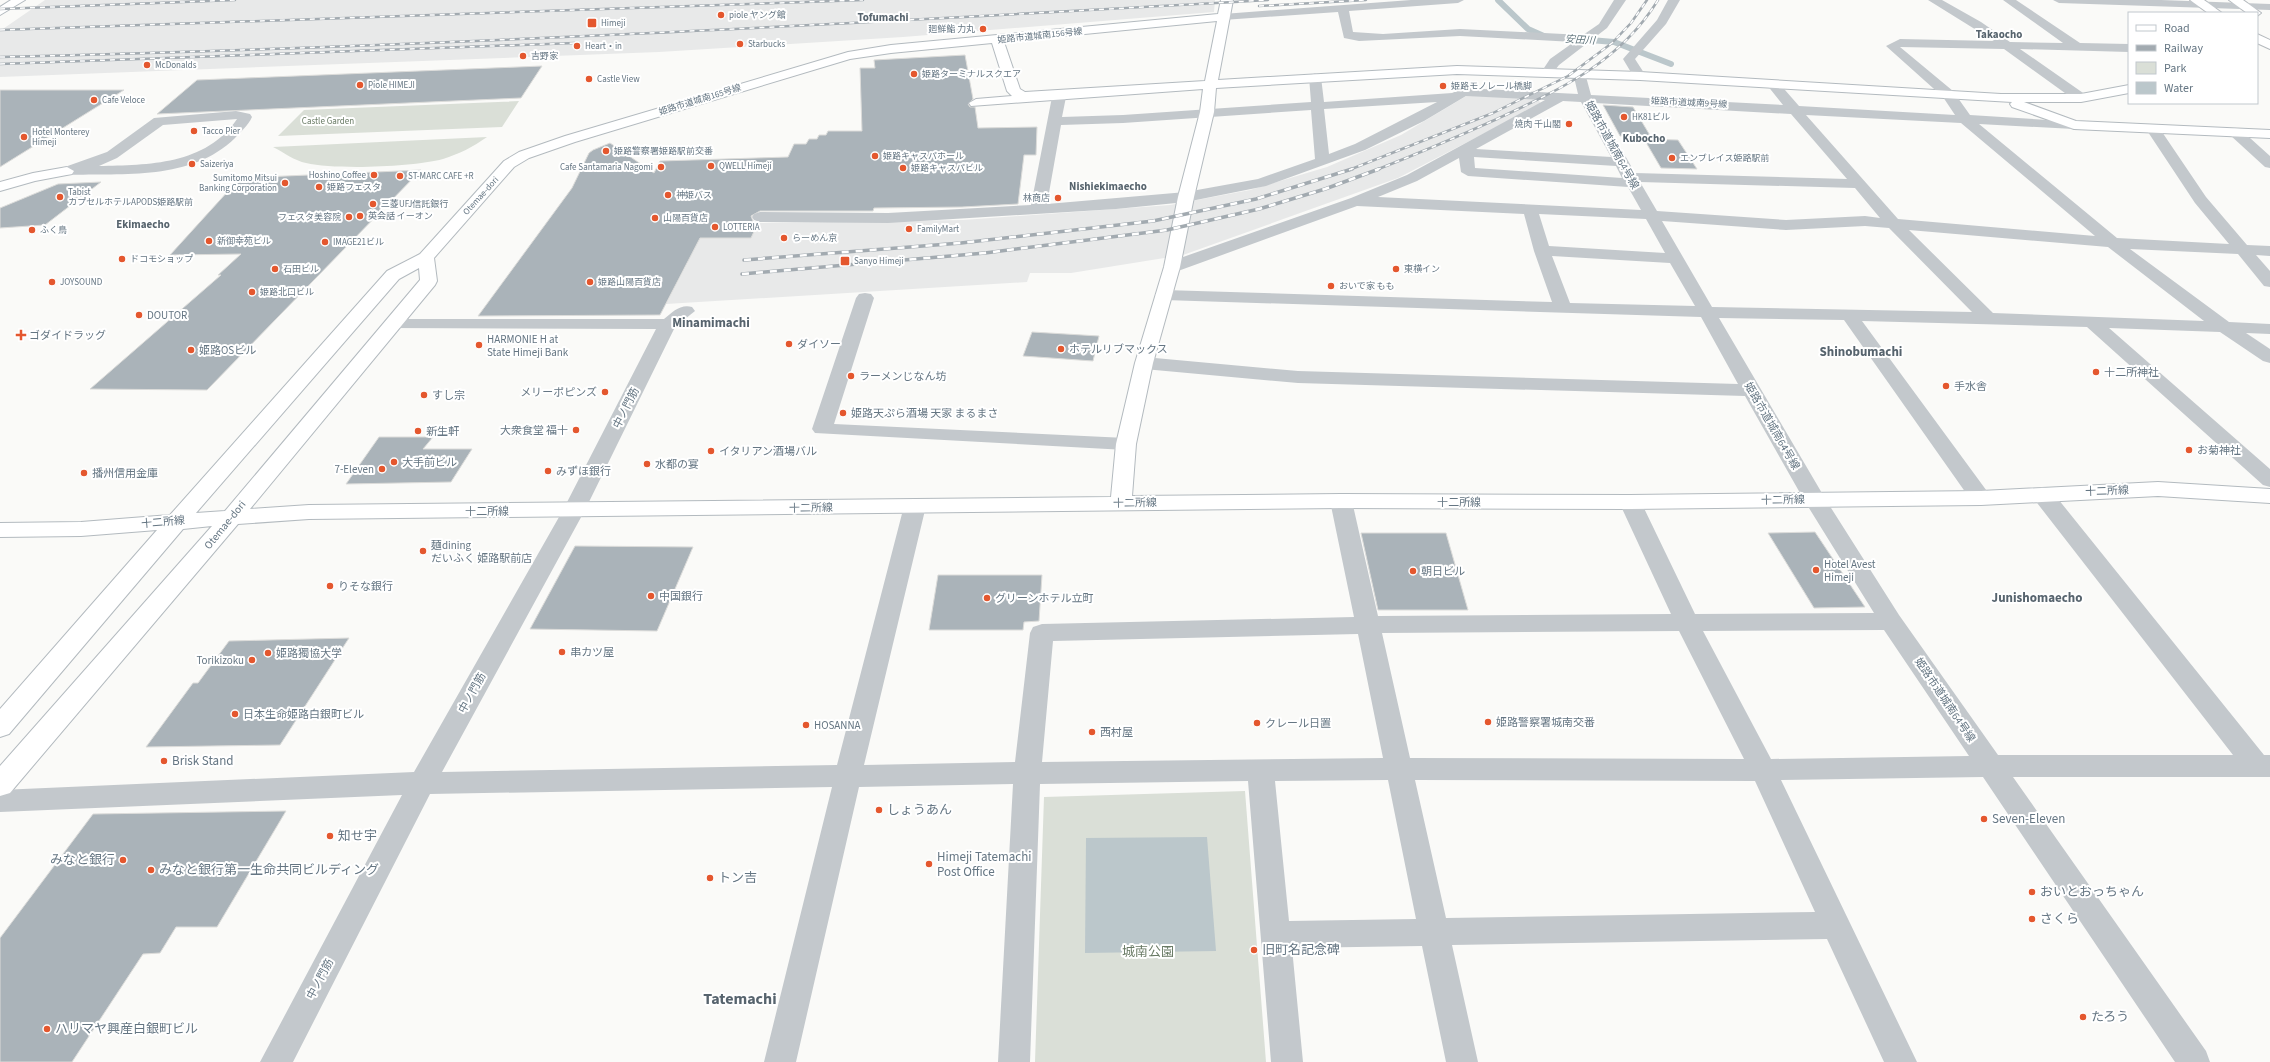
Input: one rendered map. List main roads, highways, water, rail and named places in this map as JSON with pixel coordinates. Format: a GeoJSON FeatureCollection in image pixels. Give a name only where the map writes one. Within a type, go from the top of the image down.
{"type":"FeatureCollection","features":[{"type":"Feature","properties":{"kind":"water"},"geometry":{"type":"Polygon","coordinates":[[[1207,837],[1216,951],[1085,953],[1086,838],[1207,837]]]}},
{"type":"Feature","properties":{"kind":"waterway","name":"安田川"},"geometry":{"type":"LineString","coordinates":[[1498,0],[1528,29],[1546,37]]}},
{"type":"Feature","properties":{"kind":"waterway","name":"安田川"},"geometry":{"type":"LineString","coordinates":[[1578,39],[1614,42],[1671,64]]}},
{"type":"Feature","properties":{"kind":"railway"},"geometry":{"type":"LineString","coordinates":[[0,9],[235,0]]}},
{"type":"Feature","properties":{"kind":"railway"},"geometry":{"type":"LineString","coordinates":[[0,30],[863,0]]}},
{"type":"Feature","properties":{"kind":"railway"},"geometry":{"type":"LineString","coordinates":[[0,57],[159,53],[634,34],[1268,0]]}},
{"type":"Feature","properties":{"kind":"railway"},"geometry":{"type":"LineString","coordinates":[[1259,6],[1366,0]]}},
{"type":"Feature","properties":{"kind":"railway"},"geometry":{"type":"LineString","coordinates":[[1350,170],[1493,113],[1568,76],[1612,43],[1631,23],[1647,0]]}},
{"type":"Feature","properties":{"kind":"railway"},"geometry":{"type":"LineString","coordinates":[[1376,170],[1497,119],[1566,85],[1587,72],[1626,41],[1643,22],[1658,0]]}},
{"type":"Feature","properties":{"kind":"railway"},"geometry":{"type":"LineString","coordinates":[[0,64],[575,43]]}},
{"type":"Feature","properties":{"kind":"railway"},"geometry":{"type":"LineString","coordinates":[[742,274],[985,253],[1167,230],[1259,209],[1325,189],[1379,169]]}},
{"type":"Feature","properties":{"kind":"railway"},"geometry":{"type":"LineString","coordinates":[[744,260],[961,243],[1153,221],[1256,199],[1350,170]]}},
{"type":"Feature","properties":{"kind":"place","name":"piole ヤング館"},"geometry":{"type":"Point","coordinates":[721,15]}},
{"type":"Feature","properties":{"kind":"place","name":"Himeji"},"geometry":{"type":"Point","coordinates":[592,23]}},
{"type":"Feature","properties":{"kind":"place","name":"廻鮮鮨 力丸"},"geometry":{"type":"Point","coordinates":[983,29]}},
{"type":"Feature","properties":{"kind":"place","name":"Starbucks"},"geometry":{"type":"Point","coordinates":[740,44]}},
{"type":"Feature","properties":{"kind":"place","name":"Heart・in"},"geometry":{"type":"Point","coordinates":[577,46]}},
{"type":"Feature","properties":{"kind":"place","name":"吉野家"},"geometry":{"type":"Point","coordinates":[523,56]}},
{"type":"Feature","properties":{"kind":"place","name":"McDonalds"},"geometry":{"type":"Point","coordinates":[147,65]}},
{"type":"Feature","properties":{"kind":"place","name":"姫路ターミナルスクエア"},"geometry":{"type":"Point","coordinates":[914,74]}},
{"type":"Feature","properties":{"kind":"place","name":"Castle View"},"geometry":{"type":"Point","coordinates":[589,79]}},
{"type":"Feature","properties":{"kind":"place","name":"Piole HIMEJI"},"geometry":{"type":"Point","coordinates":[360,85]}},
{"type":"Feature","properties":{"kind":"place","name":"姫路モノレール橋脚"},"geometry":{"type":"Point","coordinates":[1443,86]}},
{"type":"Feature","properties":{"kind":"place","name":"Cafe Veloce"},"geometry":{"type":"Point","coordinates":[94,100]}},
{"type":"Feature","properties":{"kind":"place","name":"HK81ビル"},"geometry":{"type":"Point","coordinates":[1624,117]}},
{"type":"Feature","properties":{"kind":"place","name":"焼肉 千山閣"},"geometry":{"type":"Point","coordinates":[1569,124]}},
{"type":"Feature","properties":{"kind":"place","name":"Tacco Pier"},"geometry":{"type":"Point","coordinates":[194,131]}},
{"type":"Feature","properties":{"kind":"place","name":"Hotel Monterey Himeji"},"geometry":{"type":"Point","coordinates":[24,137]}},
{"type":"Feature","properties":{"kind":"place","name":"姫路警察署姫路駅前交番"},"geometry":{"type":"Point","coordinates":[606,151]}},
{"type":"Feature","properties":{"kind":"place","name":"姫路キャスパホール"},"geometry":{"type":"Point","coordinates":[875,156]}},
{"type":"Feature","properties":{"kind":"place","name":"エンブレイス姫路駅前"},"geometry":{"type":"Point","coordinates":[1672,158]}},
{"type":"Feature","properties":{"kind":"place","name":"Saizeriya"},"geometry":{"type":"Point","coordinates":[192,164]}},
{"type":"Feature","properties":{"kind":"place","name":"QWELL Himeji"},"geometry":{"type":"Point","coordinates":[711,166]}},
{"type":"Feature","properties":{"kind":"place","name":"Cafe Santamaria Nagomi"},"geometry":{"type":"Point","coordinates":[661,167]}},
{"type":"Feature","properties":{"kind":"place","name":"姫路キャスパビル"},"geometry":{"type":"Point","coordinates":[903,168]}},
{"type":"Feature","properties":{"kind":"place","name":"Hoshino Coffee"},"geometry":{"type":"Point","coordinates":[374,175]}},
{"type":"Feature","properties":{"kind":"place","name":"ST-MARC CAFE +R"},"geometry":{"type":"Point","coordinates":[400,176]}},
{"type":"Feature","properties":{"kind":"place","name":"Sumitomo Mitsui Banking Corporation"},"geometry":{"type":"Point","coordinates":[285,183]}},
{"type":"Feature","properties":{"kind":"place","name":"姫路フェスタ"},"geometry":{"type":"Point","coordinates":[319,187]}},
{"type":"Feature","properties":{"kind":"place","name":"神姫バス"},"geometry":{"type":"Point","coordinates":[668,195]}},
{"type":"Feature","properties":{"kind":"place","name":"Tabist カプセルホテルAPODS姫路駅前"},"geometry":{"type":"Point","coordinates":[60,197]}},
{"type":"Feature","properties":{"kind":"place","name":"林商店"},"geometry":{"type":"Point","coordinates":[1058,198]}},
{"type":"Feature","properties":{"kind":"place","name":"三菱UFJ信託銀行"},"geometry":{"type":"Point","coordinates":[373,204]}},
{"type":"Feature","properties":{"kind":"place","name":"英会話 イーオン"},"geometry":{"type":"Point","coordinates":[360,216]}},
{"type":"Feature","properties":{"kind":"place","name":"フェスタ美容院"},"geometry":{"type":"Point","coordinates":[349,217]}},
{"type":"Feature","properties":{"kind":"place","name":"山陽百貨店"},"geometry":{"type":"Point","coordinates":[655,218]}},
{"type":"Feature","properties":{"kind":"place","name":"LOTTERIA"},"geometry":{"type":"Point","coordinates":[715,227]}},
{"type":"Feature","properties":{"kind":"place","name":"FamilyMart"},"geometry":{"type":"Point","coordinates":[909,229]}},
{"type":"Feature","properties":{"kind":"place","name":"ふく鳥"},"geometry":{"type":"Point","coordinates":[32,230]}},
{"type":"Feature","properties":{"kind":"place","name":"らーめん京"},"geometry":{"type":"Point","coordinates":[784,238]}},
{"type":"Feature","properties":{"kind":"place","name":"新御幸苑ビル"},"geometry":{"type":"Point","coordinates":[209,241]}},
{"type":"Feature","properties":{"kind":"place","name":"IMAGE21ビル"},"geometry":{"type":"Point","coordinates":[325,242]}},
{"type":"Feature","properties":{"kind":"place","name":"ドコモショップ"},"geometry":{"type":"Point","coordinates":[122,259]}},
{"type":"Feature","properties":{"kind":"place","name":"Sanyo Himeji"},"geometry":{"type":"Point","coordinates":[845,261]}},
{"type":"Feature","properties":{"kind":"place","name":"石田ビル"},"geometry":{"type":"Point","coordinates":[275,269]}},
{"type":"Feature","properties":{"kind":"place","name":"東横イン"},"geometry":{"type":"Point","coordinates":[1396,269]}},
{"type":"Feature","properties":{"kind":"place","name":"JOYSOUND"},"geometry":{"type":"Point","coordinates":[52,282]}},
{"type":"Feature","properties":{"kind":"place","name":"姫路山陽百貨店"},"geometry":{"type":"Point","coordinates":[590,282]}},
{"type":"Feature","properties":{"kind":"place","name":"おいで家 もも"},"geometry":{"type":"Point","coordinates":[1331,286]}},
{"type":"Feature","properties":{"kind":"place","name":"姫路北口ビル"},"geometry":{"type":"Point","coordinates":[252,292]}},
{"type":"Feature","properties":{"kind":"place","name":"DOUTOR"},"geometry":{"type":"Point","coordinates":[139,315]}},
{"type":"Feature","properties":{"kind":"place","name":"ゴダイドラッグ"},"geometry":{"type":"Point","coordinates":[21,335]}},
{"type":"Feature","properties":{"kind":"place","name":"ダイソー"},"geometry":{"type":"Point","coordinates":[789,344]}},
{"type":"Feature","properties":{"kind":"place","name":"HARMONIE H at State Himeji Bank"},"geometry":{"type":"Point","coordinates":[479,345]}},
{"type":"Feature","properties":{"kind":"place","name":"ホテルリブマックス"},"geometry":{"type":"Point","coordinates":[1061,349]}},
{"type":"Feature","properties":{"kind":"place","name":"姫路OSビル"},"geometry":{"type":"Point","coordinates":[191,350]}},
{"type":"Feature","properties":{"kind":"place","name":"十二所神社"},"geometry":{"type":"Point","coordinates":[2096,372]}},
{"type":"Feature","properties":{"kind":"place","name":"ラーメンじなん坊"},"geometry":{"type":"Point","coordinates":[851,376]}},
{"type":"Feature","properties":{"kind":"place","name":"手水舎"},"geometry":{"type":"Point","coordinates":[1946,386]}},
{"type":"Feature","properties":{"kind":"place","name":"メリーポピンズ"},"geometry":{"type":"Point","coordinates":[605,392]}},
{"type":"Feature","properties":{"kind":"place","name":"すし宗"},"geometry":{"type":"Point","coordinates":[424,395]}},
{"type":"Feature","properties":{"kind":"place","name":"姫路天ぷら酒場 天家 まるまさ"},"geometry":{"type":"Point","coordinates":[843,413]}},
{"type":"Feature","properties":{"kind":"place","name":"大衆食堂 福十"},"geometry":{"type":"Point","coordinates":[576,430]}},
{"type":"Feature","properties":{"kind":"place","name":"新生軒"},"geometry":{"type":"Point","coordinates":[418,431]}},
{"type":"Feature","properties":{"kind":"place","name":"お菊神社"},"geometry":{"type":"Point","coordinates":[2189,450]}},
{"type":"Feature","properties":{"kind":"place","name":"イタリアン酒場バル"},"geometry":{"type":"Point","coordinates":[711,451]}},
{"type":"Feature","properties":{"kind":"place","name":"大手前ビル"},"geometry":{"type":"Point","coordinates":[394,462]}},
{"type":"Feature","properties":{"kind":"place","name":"水都の宴"},"geometry":{"type":"Point","coordinates":[647,464]}},
{"type":"Feature","properties":{"kind":"place","name":"7-Eleven"},"geometry":{"type":"Point","coordinates":[382,469]}},
{"type":"Feature","properties":{"kind":"place","name":"みずほ銀行"},"geometry":{"type":"Point","coordinates":[548,471]}},
{"type":"Feature","properties":{"kind":"place","name":"播州信用金庫"},"geometry":{"type":"Point","coordinates":[84,473]}},
{"type":"Feature","properties":{"kind":"place","name":"麺dining だいふく 姫路駅前店"},"geometry":{"type":"Point","coordinates":[423,551]}},
{"type":"Feature","properties":{"kind":"place","name":"Hotel Avest Himeji"},"geometry":{"type":"Point","coordinates":[1816,570]}},
{"type":"Feature","properties":{"kind":"place","name":"朝日ビル"},"geometry":{"type":"Point","coordinates":[1413,571]}},
{"type":"Feature","properties":{"kind":"place","name":"りそな銀行"},"geometry":{"type":"Point","coordinates":[330,586]}},
{"type":"Feature","properties":{"kind":"place","name":"中国銀行"},"geometry":{"type":"Point","coordinates":[651,596]}},
{"type":"Feature","properties":{"kind":"place","name":"グリーンホテル立町"},"geometry":{"type":"Point","coordinates":[987,598]}},
{"type":"Feature","properties":{"kind":"place","name":"串カツ屋"},"geometry":{"type":"Point","coordinates":[562,652]}},
{"type":"Feature","properties":{"kind":"place","name":"姫路獨協大学"},"geometry":{"type":"Point","coordinates":[268,653]}},
{"type":"Feature","properties":{"kind":"place","name":"Torikizoku"},"geometry":{"type":"Point","coordinates":[252,660]}},
{"type":"Feature","properties":{"kind":"place","name":"日本生命姫路白銀町ビル"},"geometry":{"type":"Point","coordinates":[235,714]}},
{"type":"Feature","properties":{"kind":"place","name":"姫路警察署城南交番"},"geometry":{"type":"Point","coordinates":[1488,722]}},
{"type":"Feature","properties":{"kind":"place","name":"クレール日置"},"geometry":{"type":"Point","coordinates":[1257,723]}},
{"type":"Feature","properties":{"kind":"place","name":"HOSANNA"},"geometry":{"type":"Point","coordinates":[806,725]}},
{"type":"Feature","properties":{"kind":"place","name":"西村屋"},"geometry":{"type":"Point","coordinates":[1092,732]}},
{"type":"Feature","properties":{"kind":"place","name":"Brisk Stand"},"geometry":{"type":"Point","coordinates":[164,761]}},
{"type":"Feature","properties":{"kind":"place","name":"しょうあん"},"geometry":{"type":"Point","coordinates":[879,810]}},
{"type":"Feature","properties":{"kind":"place","name":"Seven-Eleven"},"geometry":{"type":"Point","coordinates":[1984,819]}},
{"type":"Feature","properties":{"kind":"place","name":"知せ宇"},"geometry":{"type":"Point","coordinates":[330,836]}},
{"type":"Feature","properties":{"kind":"place","name":"みなと銀行"},"geometry":{"type":"Point","coordinates":[123,860]}},
{"type":"Feature","properties":{"kind":"place","name":"Himeji Tatemachi Post Office"},"geometry":{"type":"Point","coordinates":[929,864]}},
{"type":"Feature","properties":{"kind":"place","name":"みなと銀行第一生命共同ビルディング"},"geometry":{"type":"Point","coordinates":[151,870]}},
{"type":"Feature","properties":{"kind":"place","name":"トン吉"},"geometry":{"type":"Point","coordinates":[710,878]}},
{"type":"Feature","properties":{"kind":"place","name":"おいとおっちゃん"},"geometry":{"type":"Point","coordinates":[2032,892]}},
{"type":"Feature","properties":{"kind":"place","name":"さくら"},"geometry":{"type":"Point","coordinates":[2032,919]}},
{"type":"Feature","properties":{"kind":"place","name":"旧町名記念碑"},"geometry":{"type":"Point","coordinates":[1254,950]}},
{"type":"Feature","properties":{"kind":"place","name":"たろう"},"geometry":{"type":"Point","coordinates":[2083,1017]}},
{"type":"Feature","properties":{"kind":"place","name":"ハリマヤ興産白銀町ビル"},"geometry":{"type":"Point","coordinates":[47,1029]}},
{"type":"Feature","properties":{"kind":"district","name":"Tofumachi"},"geometry":{"type":"Point","coordinates":[883,17]}},
{"type":"Feature","properties":{"kind":"district","name":"Takaocho"},"geometry":{"type":"Point","coordinates":[1999,34]}},
{"type":"Feature","properties":{"kind":"district","name":"Kubocho"},"geometry":{"type":"Point","coordinates":[1644,138]}},
{"type":"Feature","properties":{"kind":"district","name":"Nishiekimaecho"},"geometry":{"type":"Point","coordinates":[1108,186]}},
{"type":"Feature","properties":{"kind":"district","name":"Ekimaecho"},"geometry":{"type":"Point","coordinates":[143,224]}},
{"type":"Feature","properties":{"kind":"district","name":"Minamimachi"},"geometry":{"type":"Point","coordinates":[711,323]}},
{"type":"Feature","properties":{"kind":"district","name":"Shinobumachi"},"geometry":{"type":"Point","coordinates":[1861,352]}},
{"type":"Feature","properties":{"kind":"district","name":"Junishomaecho"},"geometry":{"type":"Point","coordinates":[2037,598]}},
{"type":"Feature","properties":{"kind":"district","name":"Tatemachi"},"geometry":{"type":"Point","coordinates":[740,999]}},
{"type":"Feature","properties":{"kind":"park label","name":"Castle Garden"},"geometry":{"type":"Point","coordinates":[328,121]}},
{"type":"Feature","properties":{"kind":"park label","name":"城南公園"},"geometry":{"type":"Point","coordinates":[1148,952]}}]}
